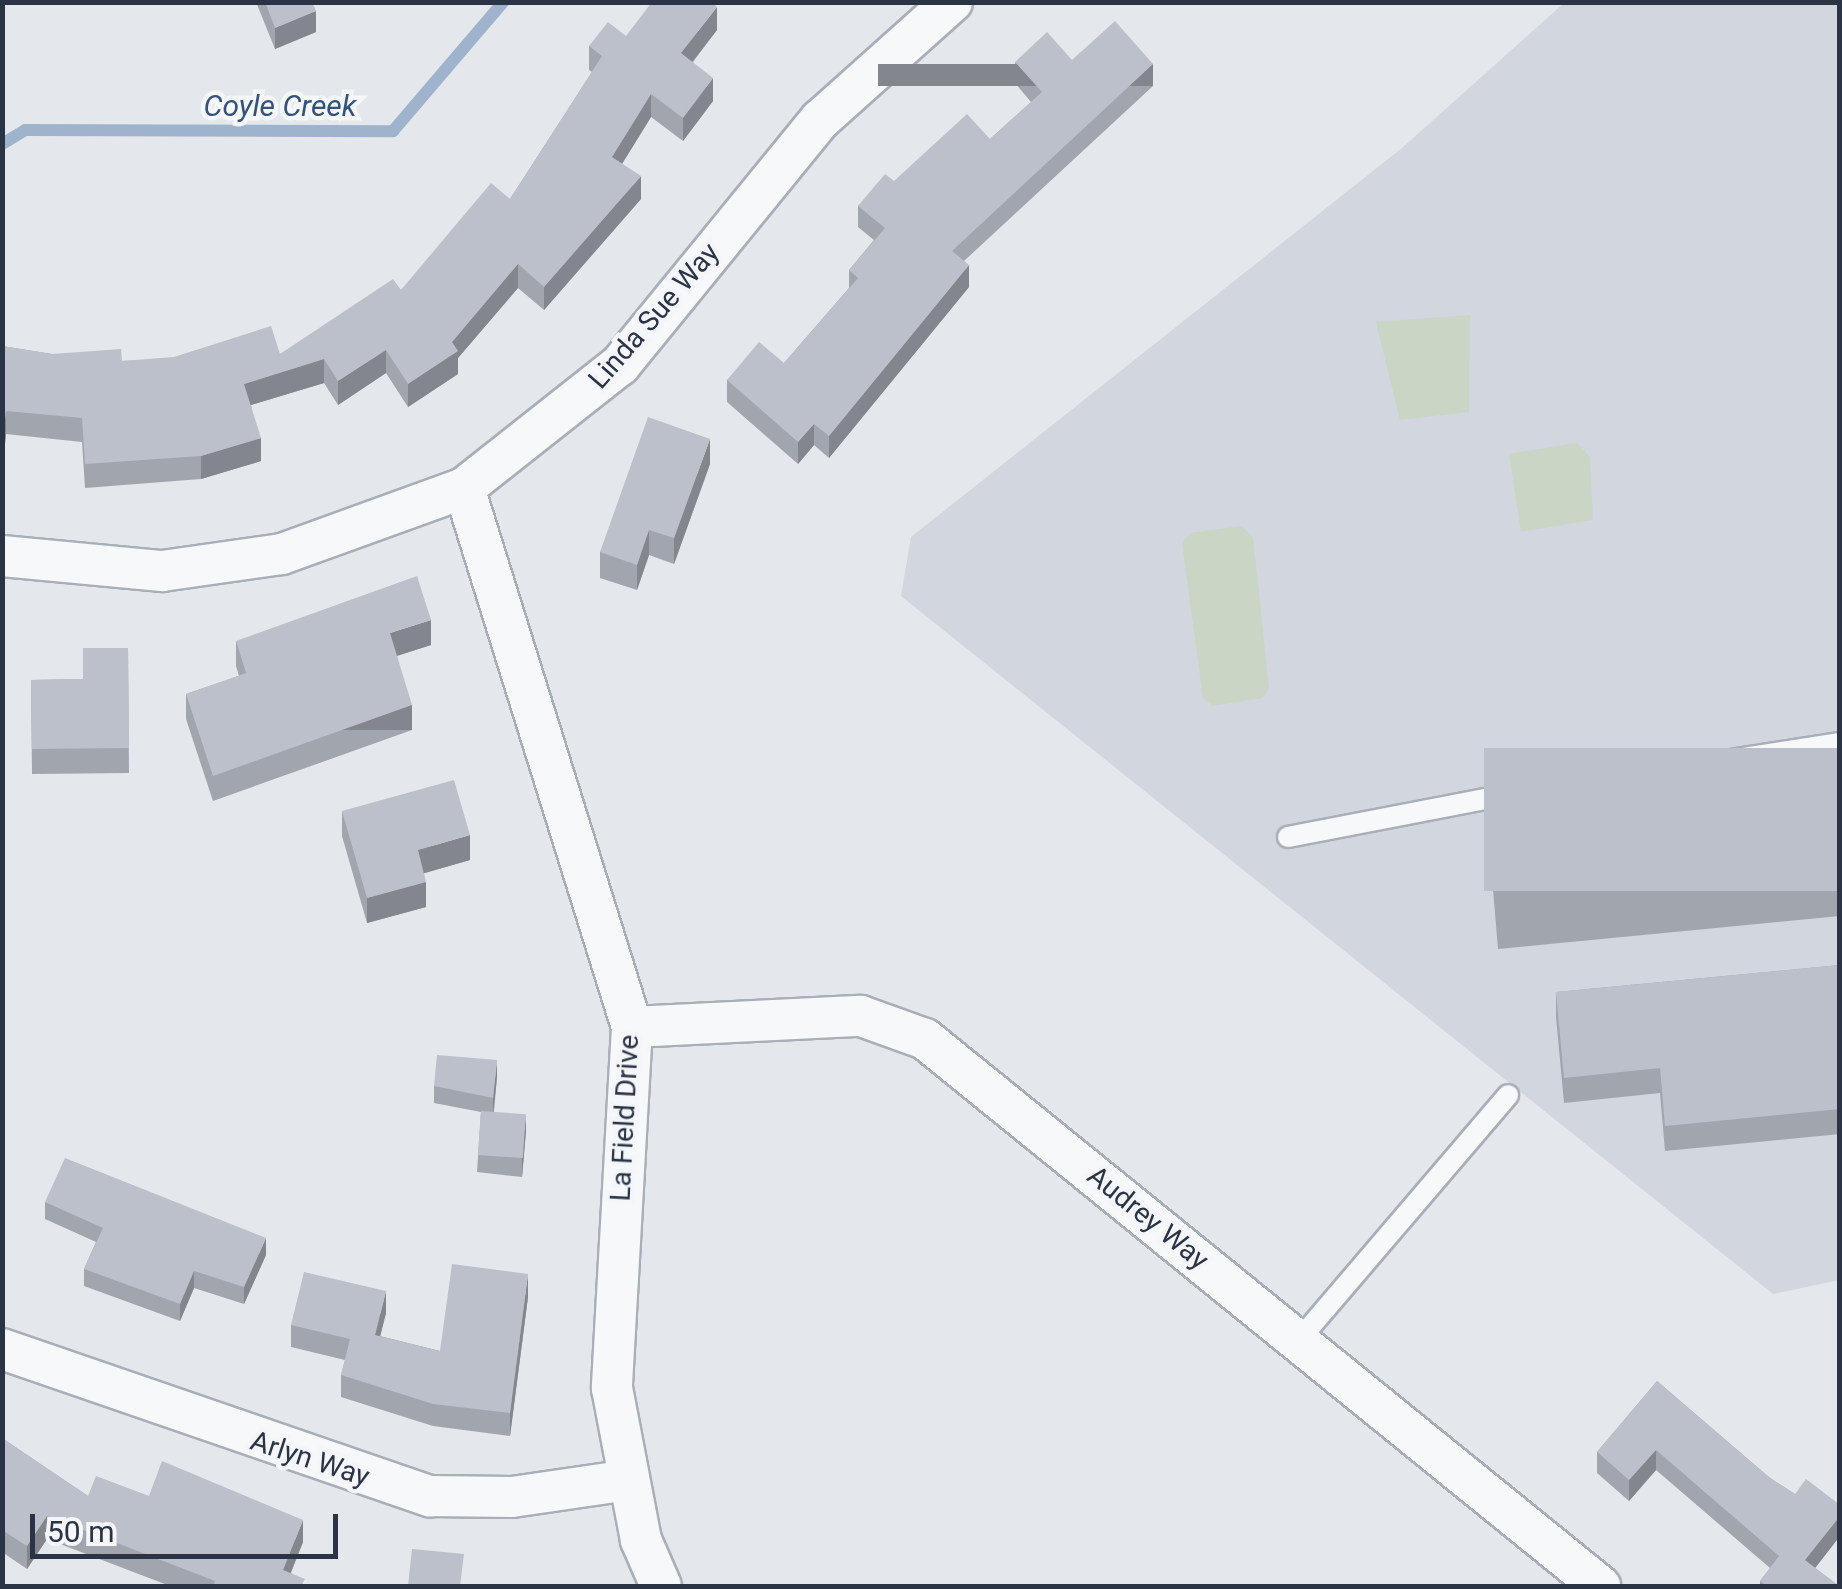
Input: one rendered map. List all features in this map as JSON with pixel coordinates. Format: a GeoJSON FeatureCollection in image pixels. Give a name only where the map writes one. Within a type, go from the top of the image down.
{"type":"FeatureCollection","features":[{"type":"Feature","properties":{"kind":"street","name":"Linda Sue Way"},"geometry":{"type":"LineString","coordinates":[[2,556],[162,571],[282,554],[464,488],[620,365],[820,120],[952,2]]}},
{"type":"Feature","properties":{"kind":"street","name":"La Field Drive"},"geometry":{"type":"LineString","coordinates":[[464,488],[632,1027],[612,1388],[629,1480],[661,1586]]}},
{"type":"Feature","properties":{"kind":"street","name":"Audrey Way"},"geometry":{"type":"LineString","coordinates":[[632,1027],[861,1016],[925,1039],[1600,1586]]}},
{"type":"Feature","properties":{"kind":"street","name":"Arlyn Way"},"geometry":{"type":"LineString","coordinates":[[2,1349],[430,1496],[512,1497],[629,1480]]}},
{"type":"Feature","properties":{"kind":"lane"},"geometry":{"type":"LineString","coordinates":[[1642,774],[1840,743]]}},
{"type":"Feature","properties":{"kind":"lane"},"geometry":{"type":"LineString","coordinates":[[1288,838],[1544,789]]}},
{"type":"Feature","properties":{"kind":"lane"},"geometry":{"type":"LineString","coordinates":[[1299,1340],[1508,1096]]}},
{"type":"Feature","properties":{"kind":"shaded area"},"geometry":{"type":"Polygon","coordinates":[[[1564,3],[1839,3],[1839,1280],[1773,1294],[901,596],[911,537],[1402,148],[1564,3]]]}},
{"type":"Feature","properties":{"kind":"green space"},"geometry":{"type":"Polygon","coordinates":[[[1470,315],[1469,412],[1400,420],[1376,322],[1470,315]]]}},
{"type":"Feature","properties":{"kind":"green space"},"geometry":{"type":"Polygon","coordinates":[[[1577,443],[1590,457],[1593,520],[1521,532],[1509,454],[1577,443]]]}},
{"type":"Feature","properties":{"kind":"green space"},"geometry":{"type":"Polygon","coordinates":[[[1241,526],[1253,537],[1269,688],[1262,698],[1213,706],[1203,698],[1182,543],[1190,533],[1241,526]]]}},
{"type":"Feature","properties":{"kind":"building"},"geometry":{"type":"Polygon","coordinates":[[[265,2],[312,2],[316,11],[275,28],[265,2]]]}},
{"type":"Feature","properties":{"kind":"building"},"geometry":{"type":"Polygon","coordinates":[[[652,2],[712,2],[717,7],[681,53],[713,78],[683,118],[651,94],[612,157],[641,176],[544,287],[518,264],[452,342],[458,351],[408,384],[386,350],[338,381],[324,359],[244,384],[261,438],[201,456],[85,464],[82,418],[6,411],[2,443],[2,346],[52,354],[121,349],[122,361],[174,357],[271,326],[280,354],[393,279],[401,290],[491,183],[510,199],[602,56],[589,46],[608,22],[626,36],[652,2]]]}},
{"type":"Feature","properties":{"kind":"building"},"geometry":{"type":"Polygon","coordinates":[[[1115,21],[1153,64],[952,251],[969,265],[829,436],[814,424],[798,442],[727,380],[759,342],[784,363],[858,278],[849,270],[885,228],[858,206],[885,174],[894,181],[967,114],[990,139],[1042,92],[1015,62],[1047,32],[1072,60],[1115,21]]]}},
{"type":"Feature","properties":{"kind":"building"},"geometry":{"type":"Polygon","coordinates":[[[648,417],[710,439],[674,538],[649,530],[637,565],[600,552],[648,417]]]}},
{"type":"Feature","properties":{"kind":"building"},"geometry":{"type":"Polygon","coordinates":[[[417,576],[431,620],[390,633],[412,705],[213,776],[186,694],[246,673],[236,641],[417,576]]]}},
{"type":"Feature","properties":{"kind":"building"},"geometry":{"type":"Polygon","coordinates":[[[83,648],[128,648],[129,748],[32,749],[31,680],[83,679],[83,648]]]}},
{"type":"Feature","properties":{"kind":"building"},"geometry":{"type":"Polygon","coordinates":[[[1484,748],[1840,748],[1840,891],[1484,891],[1484,748]]]}},
{"type":"Feature","properties":{"kind":"building"},"geometry":{"type":"Polygon","coordinates":[[[454,780],[470,835],[418,850],[426,882],[367,898],[342,811],[454,780]]]}},
{"type":"Feature","properties":{"kind":"building"},"geometry":{"type":"Polygon","coordinates":[[[1840,965],[1840,1109],[1665,1126],[1660,1068],[1564,1078],[1556,992],[1840,965]]]}},
{"type":"Feature","properties":{"kind":"building"},"geometry":{"type":"Polygon","coordinates":[[[437,1055],[497,1060],[493,1098],[434,1086],[437,1055]]]}},
{"type":"Feature","properties":{"kind":"building"},"geometry":{"type":"Polygon","coordinates":[[[481,1111],[526,1114],[523,1158],[478,1155],[481,1111]]]}},
{"type":"Feature","properties":{"kind":"building"},"geometry":{"type":"Polygon","coordinates":[[[65,1158],[266,1238],[244,1287],[194,1271],[180,1304],[84,1269],[103,1228],[45,1202],[65,1158]]]}},
{"type":"Feature","properties":{"kind":"building"},"geometry":{"type":"Polygon","coordinates":[[[452,1264],[528,1274],[510,1413],[433,1404],[341,1375],[350,1339],[291,1325],[304,1272],[386,1291],[375,1335],[440,1351],[452,1264]]]}},
{"type":"Feature","properties":{"kind":"building"},"geometry":{"type":"Polygon","coordinates":[[[1657,1381],[1770,1478],[1795,1494],[1806,1479],[1840,1505],[1840,1516],[1805,1560],[1839,1586],[1767,1586],[1760,1581],[1779,1556],[1656,1450],[1629,1480],[1597,1452],[1657,1381]]]}},
{"type":"Feature","properties":{"kind":"building"},"geometry":{"type":"Polygon","coordinates":[[[2,1438],[88,1496],[96,1476],[149,1496],[162,1461],[303,1520],[283,1570],[305,1579],[301,1586],[213,1586],[215,1581],[47,1516],[27,1546],[2,1530],[2,1438]]]}},
{"type":"Feature","properties":{"kind":"building"},"geometry":{"type":"Polygon","coordinates":[[[412,1549],[464,1554],[460,1586],[408,1586],[412,1549]]]}},
{"type":"Feature","properties":{"kind":"waterway","name":"Coyle Creek"},"geometry":{"type":"LineString","coordinates":[[2,144],[25,130],[393,131],[503,2]]}}]}
